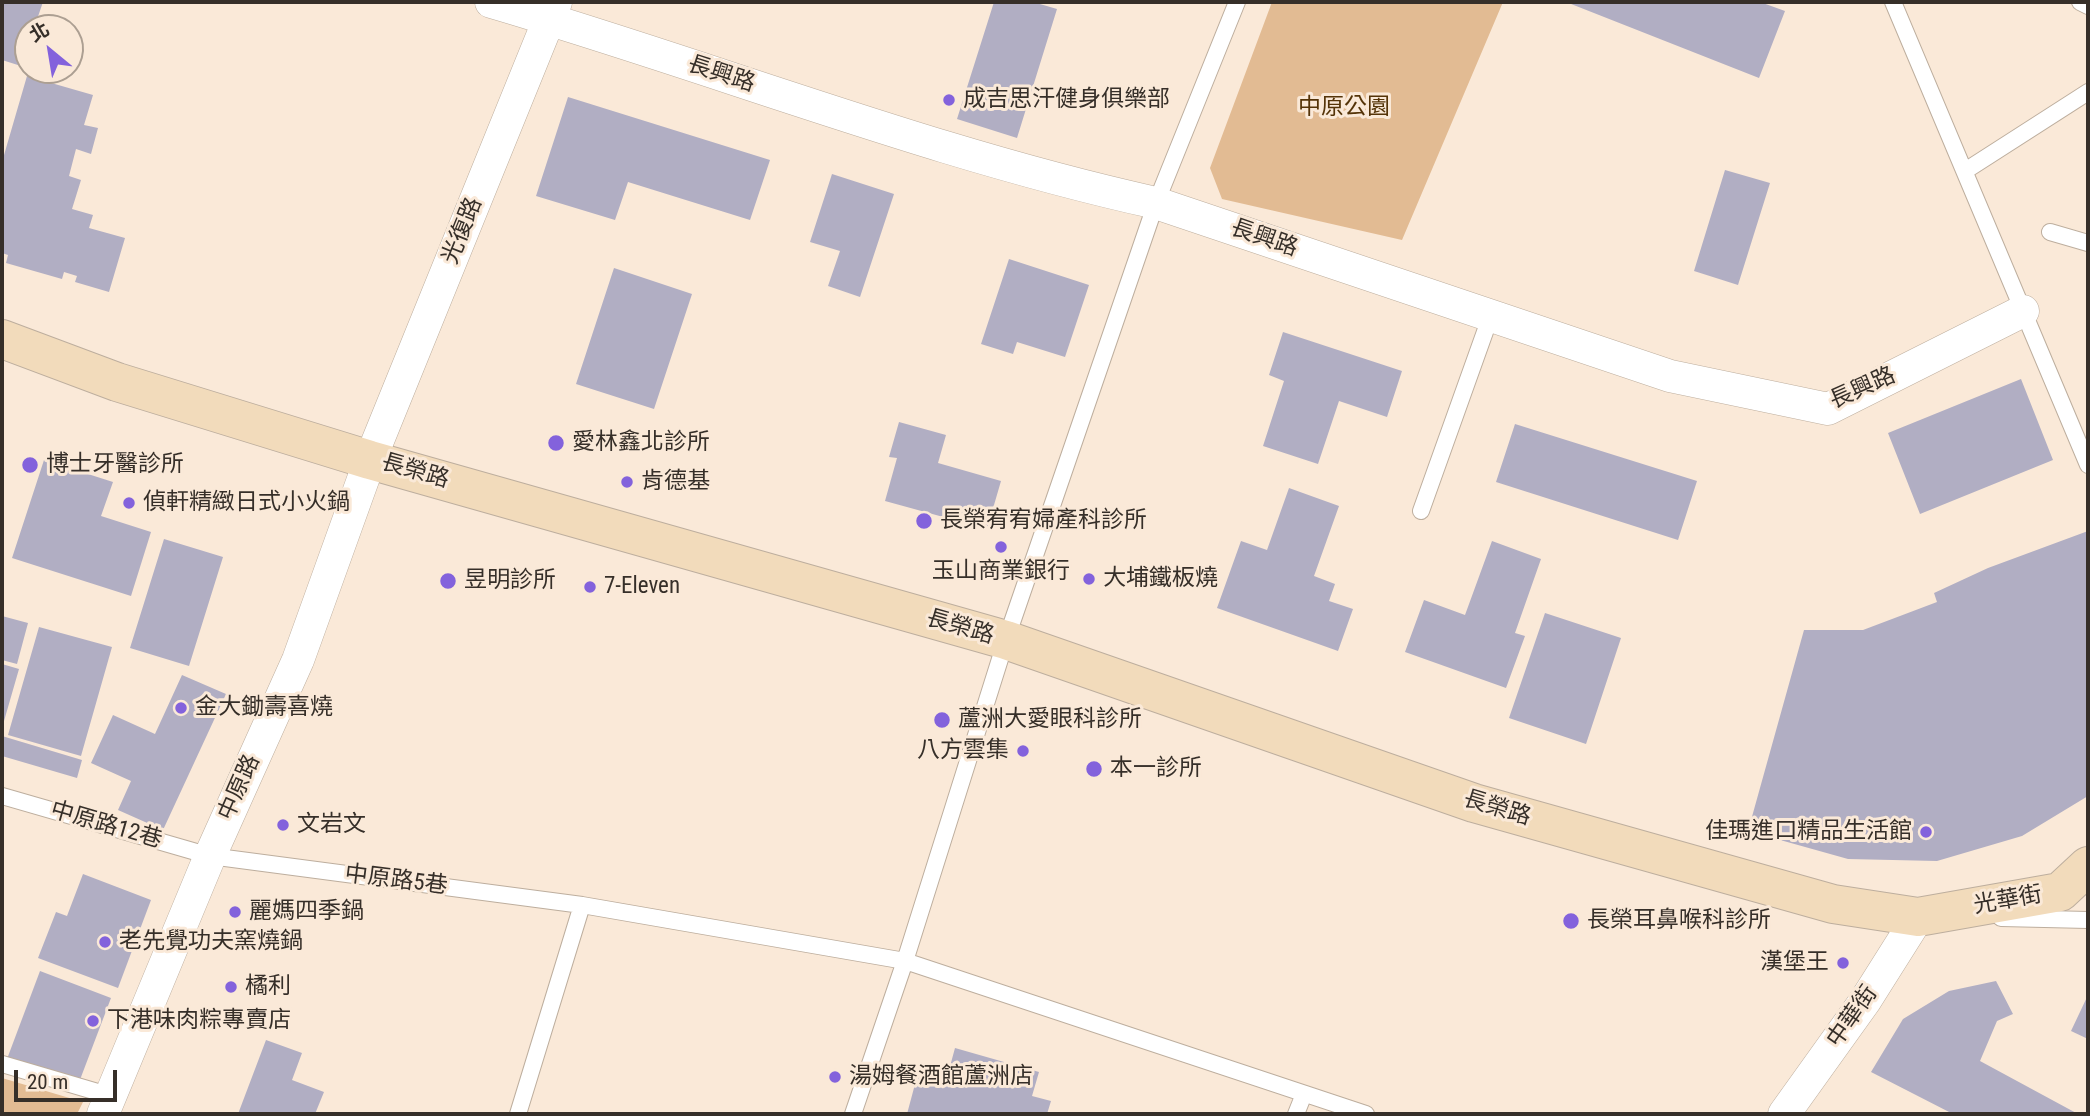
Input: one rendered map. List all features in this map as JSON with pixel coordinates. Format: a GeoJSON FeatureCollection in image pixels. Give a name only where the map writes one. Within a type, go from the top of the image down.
{"type":"FeatureCollection","features":[{"type":"Feature","properties":{"kind":"street","name":"長興路"},"geometry":{"type":"LineString","coordinates":[[491,2],[553,10],[988,159],[1156,203],[1670,376],[1828,409],[2023,311]]}},
{"type":"Feature","properties":{"kind":"street","name":"光復路"},"geometry":{"type":"LineString","coordinates":[[370,460],[553,10]]}},
{"type":"Feature","properties":{"kind":"street","name":"長榮路"},"geometry":{"type":"LineString","coordinates":[[2,339],[117,382],[370,460],[1006,640],[1474,803],[1833,904],[1918,918]]}},
{"type":"Feature","properties":{"kind":"street","name":"中原路"},"geometry":{"type":"LineString","coordinates":[[107,1105],[210,856],[298,660],[370,460]]}},
{"type":"Feature","properties":{"kind":"street","name":"光華街"},"geometry":{"type":"LineString","coordinates":[[1918,918],[2060,892],[2088,866]]}},
{"type":"Feature","properties":{"kind":"street","name":"中華街"},"geometry":{"type":"LineString","coordinates":[[1784,1114],[1865,1001],[1918,918]]}},
{"type":"Feature","properties":{"kind":"lane"},"geometry":{"type":"LineString","coordinates":[[853,1114],[905,961],[1006,640],[1156,203],[1237,2]]}},
{"type":"Feature","properties":{"kind":"lane"},"geometry":{"type":"LineString","coordinates":[[1893,2],[2088,465]]}},
{"type":"Feature","properties":{"kind":"lane"},"geometry":{"type":"LineString","coordinates":[[2080,2],[2088,6]]}},
{"type":"Feature","properties":{"kind":"lane"},"geometry":{"type":"LineString","coordinates":[[1965,171],[2088,92]]}},
{"type":"Feature","properties":{"kind":"lane"},"geometry":{"type":"LineString","coordinates":[[2050,232],[2088,243]]}},
{"type":"Feature","properties":{"kind":"lane"},"geometry":{"type":"LineString","coordinates":[[1421,511],[1492,315]]}},
{"type":"Feature","properties":{"kind":"lane","name":"中原路12巷"},"geometry":{"type":"LineString","coordinates":[[2,796],[210,856]]}},
{"type":"Feature","properties":{"kind":"lane","name":"中原路5巷"},"geometry":{"type":"LineString","coordinates":[[210,856],[582,905],[905,961],[1366,1114]]}},
{"type":"Feature","properties":{"kind":"lane"},"geometry":{"type":"LineString","coordinates":[[518,1114],[582,905]]}},
{"type":"Feature","properties":{"kind":"lane"},"geometry":{"type":"LineString","coordinates":[[1918,918],[2088,919]]}},
{"type":"Feature","properties":{"kind":"lane"},"geometry":{"type":"LineString","coordinates":[[2,1064],[107,1105]]}},
{"type":"Feature","properties":{"kind":"lane"},"geometry":{"type":"LineString","coordinates":[[1296,1114],[1304,1094]]}},
{"type":"Feature","properties":{"kind":"green space","name":"中原公園"},"geometry":{"type":"Polygon","coordinates":[[[1272,2],[1503,2],[1402,240],[1222,199],[1210,168],[1272,2]]]}},
{"type":"Feature","properties":{"kind":"green space"},"geometry":{"type":"Polygon","coordinates":[[[2,1078],[83,1102],[77,1114],[2,1114],[2,1078]]]}},
{"type":"Feature","properties":{"kind":"building"},"geometry":{"type":"Polygon","coordinates":[[[2,2],[43,2],[39,14],[14,14],[14,64],[2,60],[2,2]]]}},
{"type":"Feature","properties":{"kind":"building"},"geometry":{"type":"Polygon","coordinates":[[[994,2],[1033,2],[1057,9],[1017,138],[957,119],[994,2]]]}},
{"type":"Feature","properties":{"kind":"building"},"geometry":{"type":"Polygon","coordinates":[[[1566,2],[1760,2],[1785,11],[1759,78],[1566,2]]]}},
{"type":"Feature","properties":{"kind":"building"},"geometry":{"type":"Polygon","coordinates":[[[25,84],[55,84],[93,95],[84,125],[98,128],[91,154],[76,149],[69,176],[81,180],[72,209],[93,215],[89,228],[125,238],[109,292],[75,282],[77,276],[64,272],[62,279],[6,263],[8,255],[2,253],[2,162],[25,84]]]}},
{"type":"Feature","properties":{"kind":"building"},"geometry":{"type":"Polygon","coordinates":[[[568,97],[770,160],[750,220],[628,182],[615,220],[536,196],[568,97]]]}},
{"type":"Feature","properties":{"kind":"building"},"geometry":{"type":"Polygon","coordinates":[[[1725,170],[1770,183],[1738,285],[1694,271],[1725,170]]]}},
{"type":"Feature","properties":{"kind":"building"},"geometry":{"type":"Polygon","coordinates":[[[832,174],[894,194],[860,297],[828,286],[840,251],[810,242],[832,174]]]}},
{"type":"Feature","properties":{"kind":"building"},"geometry":{"type":"Polygon","coordinates":[[[1009,259],[1089,285],[1065,357],[1017,342],[1013,354],[981,344],[1009,259]]]}},
{"type":"Feature","properties":{"kind":"building"},"geometry":{"type":"Polygon","coordinates":[[[614,268],[692,294],[654,409],[576,384],[614,268]]]}},
{"type":"Feature","properties":{"kind":"building"},"geometry":{"type":"Polygon","coordinates":[[[1283,332],[1402,371],[1387,417],[1339,401],[1318,464],[1263,446],[1284,381],[1269,375],[1283,332]]]}},
{"type":"Feature","properties":{"kind":"building"},"geometry":{"type":"Polygon","coordinates":[[[2021,379],[2053,460],[1920,514],[1888,433],[2021,379]]]}},
{"type":"Feature","properties":{"kind":"building"},"geometry":{"type":"Polygon","coordinates":[[[899,422],[946,435],[938,463],[1001,481],[987,529],[885,501],[897,458],[889,457],[899,422]]]}},
{"type":"Feature","properties":{"kind":"building"},"geometry":{"type":"Polygon","coordinates":[[[1515,424],[1697,481],[1678,540],[1496,482],[1515,424]]]}},
{"type":"Feature","properties":{"kind":"building"},"geometry":{"type":"Polygon","coordinates":[[[44,460],[113,482],[101,516],[151,532],[131,596],[12,558],[44,460]]]}},
{"type":"Feature","properties":{"kind":"building"},"geometry":{"type":"Polygon","coordinates":[[[1289,488],[1339,506],[1314,576],[1335,584],[1329,601],[1353,609],[1338,651],[1217,608],[1241,541],[1267,550],[1289,488]]]}},
{"type":"Feature","properties":{"kind":"building"},"geometry":{"type":"Polygon","coordinates":[[[2088,531],[2088,796],[2022,836],[1937,861],[1848,859],[1748,831],[1804,630],[1863,630],[1937,602],[1934,593],[1988,568],[2088,531]]]}},
{"type":"Feature","properties":{"kind":"building"},"geometry":{"type":"Polygon","coordinates":[[[164,539],[223,557],[189,666],[130,648],[164,539]]]}},
{"type":"Feature","properties":{"kind":"building"},"geometry":{"type":"Polygon","coordinates":[[[1492,541],[1541,559],[1515,633],[1525,636],[1506,688],[1405,652],[1424,600],[1465,615],[1492,541]]]}},
{"type":"Feature","properties":{"kind":"building"},"geometry":{"type":"Polygon","coordinates":[[[1545,613],[1621,638],[1586,744],[1509,718],[1545,613]]]}},
{"type":"Feature","properties":{"kind":"building"},"geometry":{"type":"Polygon","coordinates":[[[2,616],[28,623],[17,664],[2,660],[2,616]]]}},
{"type":"Feature","properties":{"kind":"building"},"geometry":{"type":"Polygon","coordinates":[[[39,627],[112,647],[81,756],[8,735],[39,627]]]}},
{"type":"Feature","properties":{"kind":"building"},"geometry":{"type":"Polygon","coordinates":[[[2,664],[19,669],[2,728],[2,664]]]}},
{"type":"Feature","properties":{"kind":"building"},"geometry":{"type":"Polygon","coordinates":[[[182,675],[226,694],[163,830],[118,810],[131,781],[91,763],[113,715],[155,734],[182,675]]]}},
{"type":"Feature","properties":{"kind":"building"},"geometry":{"type":"Polygon","coordinates":[[[2,736],[82,760],[77,778],[2,756],[2,736]]]}},
{"type":"Feature","properties":{"kind":"building"},"geometry":{"type":"Polygon","coordinates":[[[83,874],[151,900],[118,988],[38,958],[56,912],[67,916],[83,874]]]}},
{"type":"Feature","properties":{"kind":"building"},"geometry":{"type":"Polygon","coordinates":[[[40,971],[111,998],[78,1085],[7,1059],[40,971]]]}},
{"type":"Feature","properties":{"kind":"building"},"geometry":{"type":"Polygon","coordinates":[[[1996,981],[2013,1014],[1997,1021],[1980,1061],[2078,1114],[1953,1114],[1871,1072],[1903,1019],[1949,991],[1996,981]]]}},
{"type":"Feature","properties":{"kind":"building"},"geometry":{"type":"Polygon","coordinates":[[[2088,995],[2088,1039],[2071,1031],[2088,995]]]}},
{"type":"Feature","properties":{"kind":"building"},"geometry":{"type":"Polygon","coordinates":[[[266,1040],[302,1053],[292,1080],[324,1092],[315,1114],[238,1114],[266,1040]]]}},
{"type":"Feature","properties":{"kind":"building"},"geometry":{"type":"Polygon","coordinates":[[[955,1048],[1039,1072],[1032,1096],[1051,1101],[1047,1114],[907,1114],[918,1073],[946,1081],[955,1048]]]}},
{"type":"Feature","properties":{"kind":"place","name":"成吉思汗健身俱樂部"},"geometry":{"type":"Point","coordinates":[949,100]}},
{"type":"Feature","properties":{"kind":"place","name":"愛林鑫北診所"},"geometry":{"type":"Point","coordinates":[556,443]}},
{"type":"Feature","properties":{"kind":"place","name":"博士牙醫診所"},"geometry":{"type":"Point","coordinates":[30,465]}},
{"type":"Feature","properties":{"kind":"place","name":"肯德基"},"geometry":{"type":"Point","coordinates":[627,482]}},
{"type":"Feature","properties":{"kind":"place","name":"偵軒精緻日式小火鍋"},"geometry":{"type":"Point","coordinates":[129,503]}},
{"type":"Feature","properties":{"kind":"place","name":"長榮宥宥婦產科診所"},"geometry":{"type":"Point","coordinates":[924,521]}},
{"type":"Feature","properties":{"kind":"place","name":"玉山商業銀行"},"geometry":{"type":"Point","coordinates":[1001,547]}},
{"type":"Feature","properties":{"kind":"place","name":"大埔鐵板燒"},"geometry":{"type":"Point","coordinates":[1089,579]}},
{"type":"Feature","properties":{"kind":"place","name":"昱明診所"},"geometry":{"type":"Point","coordinates":[448,581]}},
{"type":"Feature","properties":{"kind":"place","name":"7-Eleven"},"geometry":{"type":"Point","coordinates":[590,587]}},
{"type":"Feature","properties":{"kind":"place","name":"金大鋤壽喜燒"},"geometry":{"type":"Point","coordinates":[181,708]}},
{"type":"Feature","properties":{"kind":"place","name":"蘆洲大愛眼科診所"},"geometry":{"type":"Point","coordinates":[942,720]}},
{"type":"Feature","properties":{"kind":"place","name":"八方雲集"},"geometry":{"type":"Point","coordinates":[1023,751]}},
{"type":"Feature","properties":{"kind":"place","name":"本一診所"},"geometry":{"type":"Point","coordinates":[1094,769]}},
{"type":"Feature","properties":{"kind":"place","name":"文岩文"},"geometry":{"type":"Point","coordinates":[283,825]}},
{"type":"Feature","properties":{"kind":"place","name":"佳瑪進口精品生活館"},"geometry":{"type":"Point","coordinates":[1926,832]}},
{"type":"Feature","properties":{"kind":"place","name":"麗媽四季鍋"},"geometry":{"type":"Point","coordinates":[235,912]}},
{"type":"Feature","properties":{"kind":"place","name":"長榮耳鼻喉科診所"},"geometry":{"type":"Point","coordinates":[1571,921]}},
{"type":"Feature","properties":{"kind":"place","name":"老先覺功夫窯燒鍋"},"geometry":{"type":"Point","coordinates":[105,942]}},
{"type":"Feature","properties":{"kind":"place","name":"漢堡王"},"geometry":{"type":"Point","coordinates":[1843,963]}},
{"type":"Feature","properties":{"kind":"place","name":"橘利"},"geometry":{"type":"Point","coordinates":[231,987]}},
{"type":"Feature","properties":{"kind":"place","name":"下港味肉粽專賣店"},"geometry":{"type":"Point","coordinates":[93,1021]}},
{"type":"Feature","properties":{"kind":"place","name":"湯姆餐酒館蘆洲店"},"geometry":{"type":"Point","coordinates":[835,1077]}}]}
